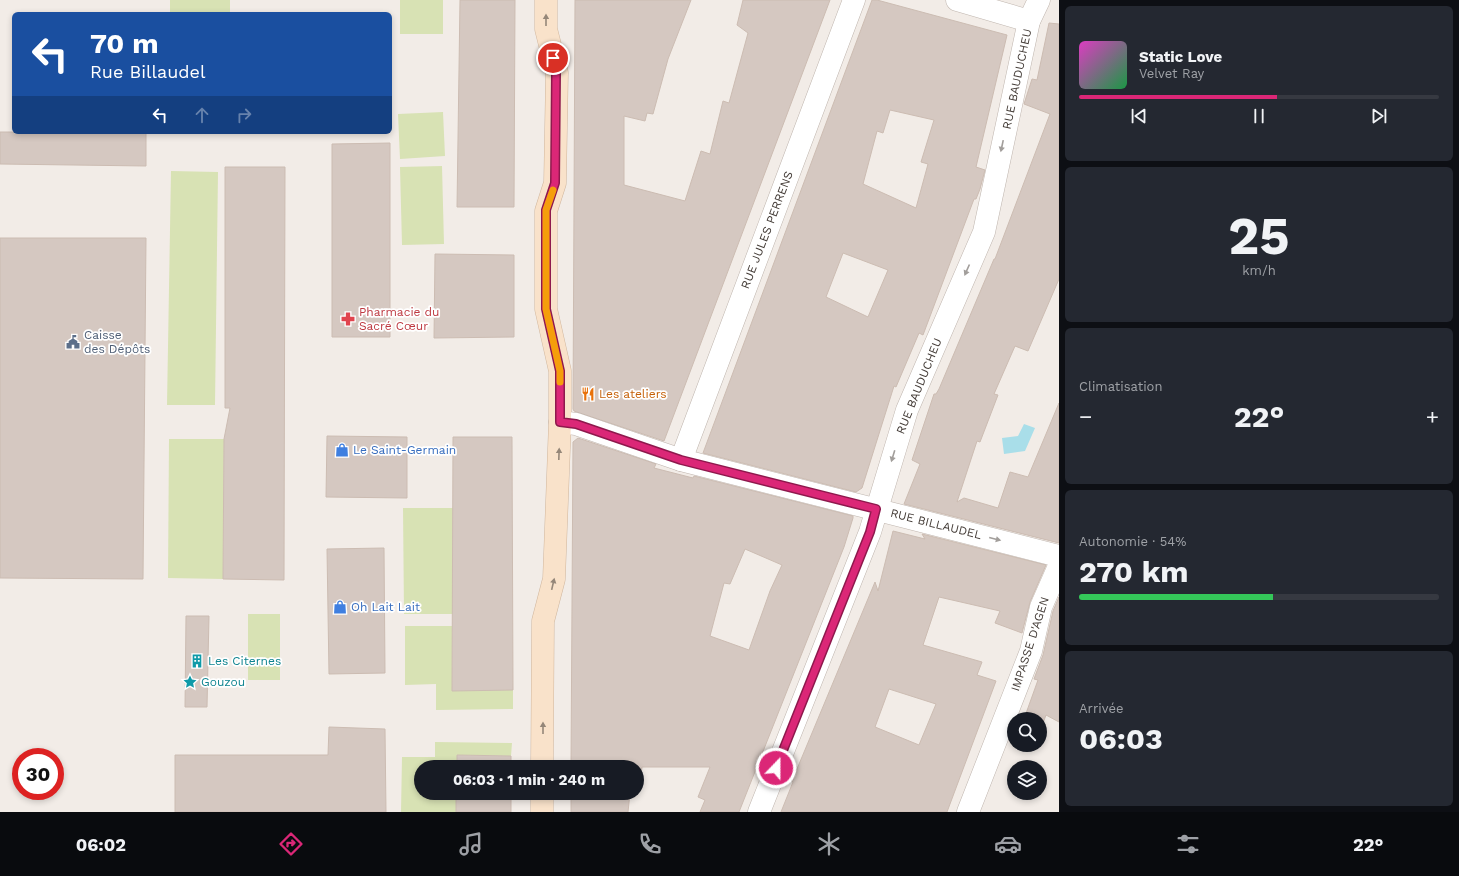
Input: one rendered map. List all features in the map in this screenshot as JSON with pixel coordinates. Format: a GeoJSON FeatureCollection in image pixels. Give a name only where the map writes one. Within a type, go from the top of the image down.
{"type":"FeatureCollection","features":[{"type":"Feature","properties":{"kind":"street"},"geometry":{"type":"LineString","coordinates":[[542,760],[543,621],[554,579],[560,422],[560,371],[546,309],[546,210],[555,183],[556,73],[546,29],[546,0]]}},
{"type":"Feature","properties":{"kind":"street","name":"RUE JULES PERRENS"},"geometry":{"type":"LineString","coordinates":[[681,460],[854,0]]}},
{"type":"Feature","properties":{"kind":"street"},"geometry":{"type":"LineString","coordinates":[[957,0],[1029,21]]}},
{"type":"Feature","properties":{"kind":"street","name":"RUE BAUDUCHEU"},"geometry":{"type":"LineString","coordinates":[[759,812],[870,532],[907,410],[984,232],[1029,21],[1039,0]]}},
{"type":"Feature","properties":{"kind":"street","name":"RUE BILLAUDEL"},"geometry":{"type":"LineString","coordinates":[[560,422],[576,424],[681,460],[1059,556]]}},
{"type":"Feature","properties":{"kind":"street","name":"IMPASSE D'AGEN"},"geometry":{"type":"LineString","coordinates":[[968,812],[1030,650],[1040,607],[1059,566]]}},
{"type":"Feature","properties":{"kind":"street"},"geometry":{"type":"LineString","coordinates":[[542,800],[542,812]]}},
{"type":"Feature","properties":{"kind":"green space"},"geometry":{"type":"Polygon","coordinates":[[[170,0],[230,0],[230,12],[170,12],[170,0]]]}},
{"type":"Feature","properties":{"kind":"green space"},"geometry":{"type":"Polygon","coordinates":[[[400,0],[443,0],[443,34],[400,34],[400,0]]]}},
{"type":"Feature","properties":{"kind":"green space"},"geometry":{"type":"Polygon","coordinates":[[[443,112],[445,156],[400,159],[398,114],[443,112]]]}},
{"type":"Feature","properties":{"kind":"green space"},"geometry":{"type":"Polygon","coordinates":[[[442,166],[444,244],[402,245],[400,167],[442,166]]]}},
{"type":"Feature","properties":{"kind":"green space"},"geometry":{"type":"Polygon","coordinates":[[[171,171],[218,172],[215,405],[167,405],[171,171]]]}},
{"type":"Feature","properties":{"kind":"green space"},"geometry":{"type":"Polygon","coordinates":[[[169,439],[224,439],[223,579],[168,578],[169,439]]]}},
{"type":"Feature","properties":{"kind":"green space"},"geometry":{"type":"Polygon","coordinates":[[[403,508],[453,508],[453,614],[404,614],[403,508]]]}},
{"type":"Feature","properties":{"kind":"green space"},"geometry":{"type":"Polygon","coordinates":[[[248,614],[280,614],[280,680],[248,680],[248,614]]]}},
{"type":"Feature","properties":{"kind":"green space"},"geometry":{"type":"Polygon","coordinates":[[[405,626],[452,626],[452,690],[513,690],[513,709],[436,710],[436,684],[405,685],[405,626]]]}},
{"type":"Feature","properties":{"kind":"green space"},"geometry":{"type":"Polygon","coordinates":[[[435,742],[512,743],[511,756],[457,755],[457,760],[414,760],[414,800],[456,800],[456,812],[401,812],[402,757],[435,757],[435,742]]]}},
{"type":"Feature","properties":{"kind":"water"},"geometry":{"type":"Polygon","coordinates":[[[1024,424],[1035,428],[1025,451],[1004,454],[1002,438],[1018,436],[1024,424]]]}},
{"type":"Feature","properties":{"kind":"building"},"geometry":{"type":"Polygon","coordinates":[[[460,0],[515,0],[514,207],[457,207],[460,0]]]}},
{"type":"Feature","properties":{"kind":"building"},"geometry":{"type":"Polygon","coordinates":[[[575,0],[691,0],[668,59],[653,114],[647,113],[645,121],[624,116],[624,185],[685,201],[701,151],[710,154],[723,101],[729,103],[748,33],[737,25],[743,0],[830,0],[664,441],[574,411],[573,409],[575,0]]]}},
{"type":"Feature","properties":{"kind":"building"},"geometry":{"type":"Polygon","coordinates":[[[872,0],[877,0],[1007,35],[976,167],[985,170],[980,189],[976,199],[974,199],[923,335],[919,333],[896,387],[894,386],[862,488],[856,492],[703,453],[872,0]],[[890,110],[883,133],[877,131],[863,184],[916,208],[928,164],[921,162],[934,120],[890,110]],[[843,253],[826,297],[868,317],[888,270],[843,253]]]}},
{"type":"Feature","properties":{"kind":"building"},"geometry":{"type":"Polygon","coordinates":[[[1049,23],[1059,24],[1059,279],[1028,351],[1015,346],[994,394],[998,395],[980,442],[977,441],[957,502],[964,498],[998,508],[1010,472],[1028,477],[1059,403],[1059,543],[904,504],[920,464],[912,460],[934,394],[936,394],[939,389],[995,259],[1050,114],[1024,104],[1032,79],[1037,80],[1049,23]]]}},
{"type":"Feature","properties":{"kind":"building"},"geometry":{"type":"Polygon","coordinates":[[[0,132],[12,132],[12,134],[146,134],[146,166],[0,164],[0,132]]]}},
{"type":"Feature","properties":{"kind":"building"},"geometry":{"type":"Polygon","coordinates":[[[390,143],[390,337],[332,337],[332,144],[390,143]]]}},
{"type":"Feature","properties":{"kind":"building"},"geometry":{"type":"Polygon","coordinates":[[[225,167],[285,167],[284,580],[223,579],[224,439],[230,408],[225,408],[225,167]]]}},
{"type":"Feature","properties":{"kind":"building","name":"Caisse des Dépôts"},"geometry":{"type":"Polygon","coordinates":[[[0,238],[146,238],[143,579],[0,578],[0,238]]]}},
{"type":"Feature","properties":{"kind":"building"},"geometry":{"type":"Polygon","coordinates":[[[435,254],[514,255],[514,337],[434,338],[435,254]]]}},
{"type":"Feature","properties":{"kind":"building"},"geometry":{"type":"Polygon","coordinates":[[[327,436],[407,437],[407,498],[326,497],[327,436]]]}},
{"type":"Feature","properties":{"kind":"building"},"geometry":{"type":"Polygon","coordinates":[[[453,437],[512,437],[513,690],[452,691],[453,437]]]}},
{"type":"Feature","properties":{"kind":"building"},"geometry":{"type":"Polygon","coordinates":[[[578,438],[656,464],[654,468],[693,478],[694,476],[853,516],[844,547],[739,812],[700,812],[705,800],[698,797],[710,767],[644,767],[644,760],[571,760],[573,442],[578,438]],[[745,549],[730,584],[724,583],[710,636],[749,650],[770,591],[782,565],[745,549]]]}},
{"type":"Feature","properties":{"kind":"building"},"geometry":{"type":"Polygon","coordinates":[[[893,531],[925,539],[922,534],[1046,565],[1030,602],[1022,633],[995,623],[1000,611],[939,597],[923,645],[982,662],[977,675],[996,681],[947,812],[781,812],[793,782],[792,781],[875,582],[878,591],[893,531]],[[889,689],[875,727],[919,745],[936,704],[889,689]]]}},
{"type":"Feature","properties":{"kind":"building"},"geometry":{"type":"Polygon","coordinates":[[[384,548],[385,673],[329,674],[327,549],[384,548]]]}},
{"type":"Feature","properties":{"kind":"building"},"geometry":{"type":"Polygon","coordinates":[[[1059,597],[1059,722],[1047,716],[1047,712],[1027,712],[1038,680],[1034,679],[1043,655],[1053,611],[1059,597]]]}},
{"type":"Feature","properties":{"kind":"building","name":"Les Citernes"},"geometry":{"type":"Polygon","coordinates":[[[186,616],[209,616],[207,707],[185,707],[186,616]]]}},
{"type":"Feature","properties":{"kind":"building"},"geometry":{"type":"Polygon","coordinates":[[[329,727],[385,729],[386,812],[175,812],[175,755],[328,755],[329,727]]]}},
{"type":"Feature","properties":{"kind":"building"},"geometry":{"type":"Polygon","coordinates":[[[457,755],[511,756],[511,760],[457,760],[457,755]]]}},
{"type":"Feature","properties":{"kind":"building"},"geometry":{"type":"Polygon","coordinates":[[[456,800],[511,800],[511,812],[456,812],[456,800]]]}},
{"type":"Feature","properties":{"kind":"building"},"geometry":{"type":"Polygon","coordinates":[[[571,800],[629,800],[628,812],[571,812],[571,800]]]}},
{"type":"Feature","properties":{"kind":"slow traffic"},"geometry":{"type":"LineString","coordinates":[[553,190],[546,210],[546,309],[560,371],[560,382]]}},
{"type":"Feature","properties":{"kind":"place","name":"Pharmacie du Sacré Cœur"},"geometry":{"type":"Point","coordinates":[348,319]}},
{"type":"Feature","properties":{"kind":"place","name":"Caisse des Dépôts"},"geometry":{"type":"Point","coordinates":[73,342]}},
{"type":"Feature","properties":{"kind":"place","name":"Les ateliers"},"geometry":{"type":"Point","coordinates":[588,394]}},
{"type":"Feature","properties":{"kind":"place","name":"Le Saint-Germain"},"geometry":{"type":"Point","coordinates":[342,450]}},
{"type":"Feature","properties":{"kind":"place","name":"Oh Lait Lait"},"geometry":{"type":"Point","coordinates":[340,607]}},
{"type":"Feature","properties":{"kind":"place","name":"Les Citernes"},"geometry":{"type":"Point","coordinates":[197,661]}},
{"type":"Feature","properties":{"kind":"place","name":"Gouzou"},"geometry":{"type":"Point","coordinates":[190,682]}},
{"type":"Feature","properties":{"kind":"route"},"geometry":{"type":"LineString","coordinates":[[553,58],[556,73],[555,183],[546,210],[546,309],[560,371],[560,422],[576,424],[681,460],[876,509],[870,532],[776,768]]}}]}
